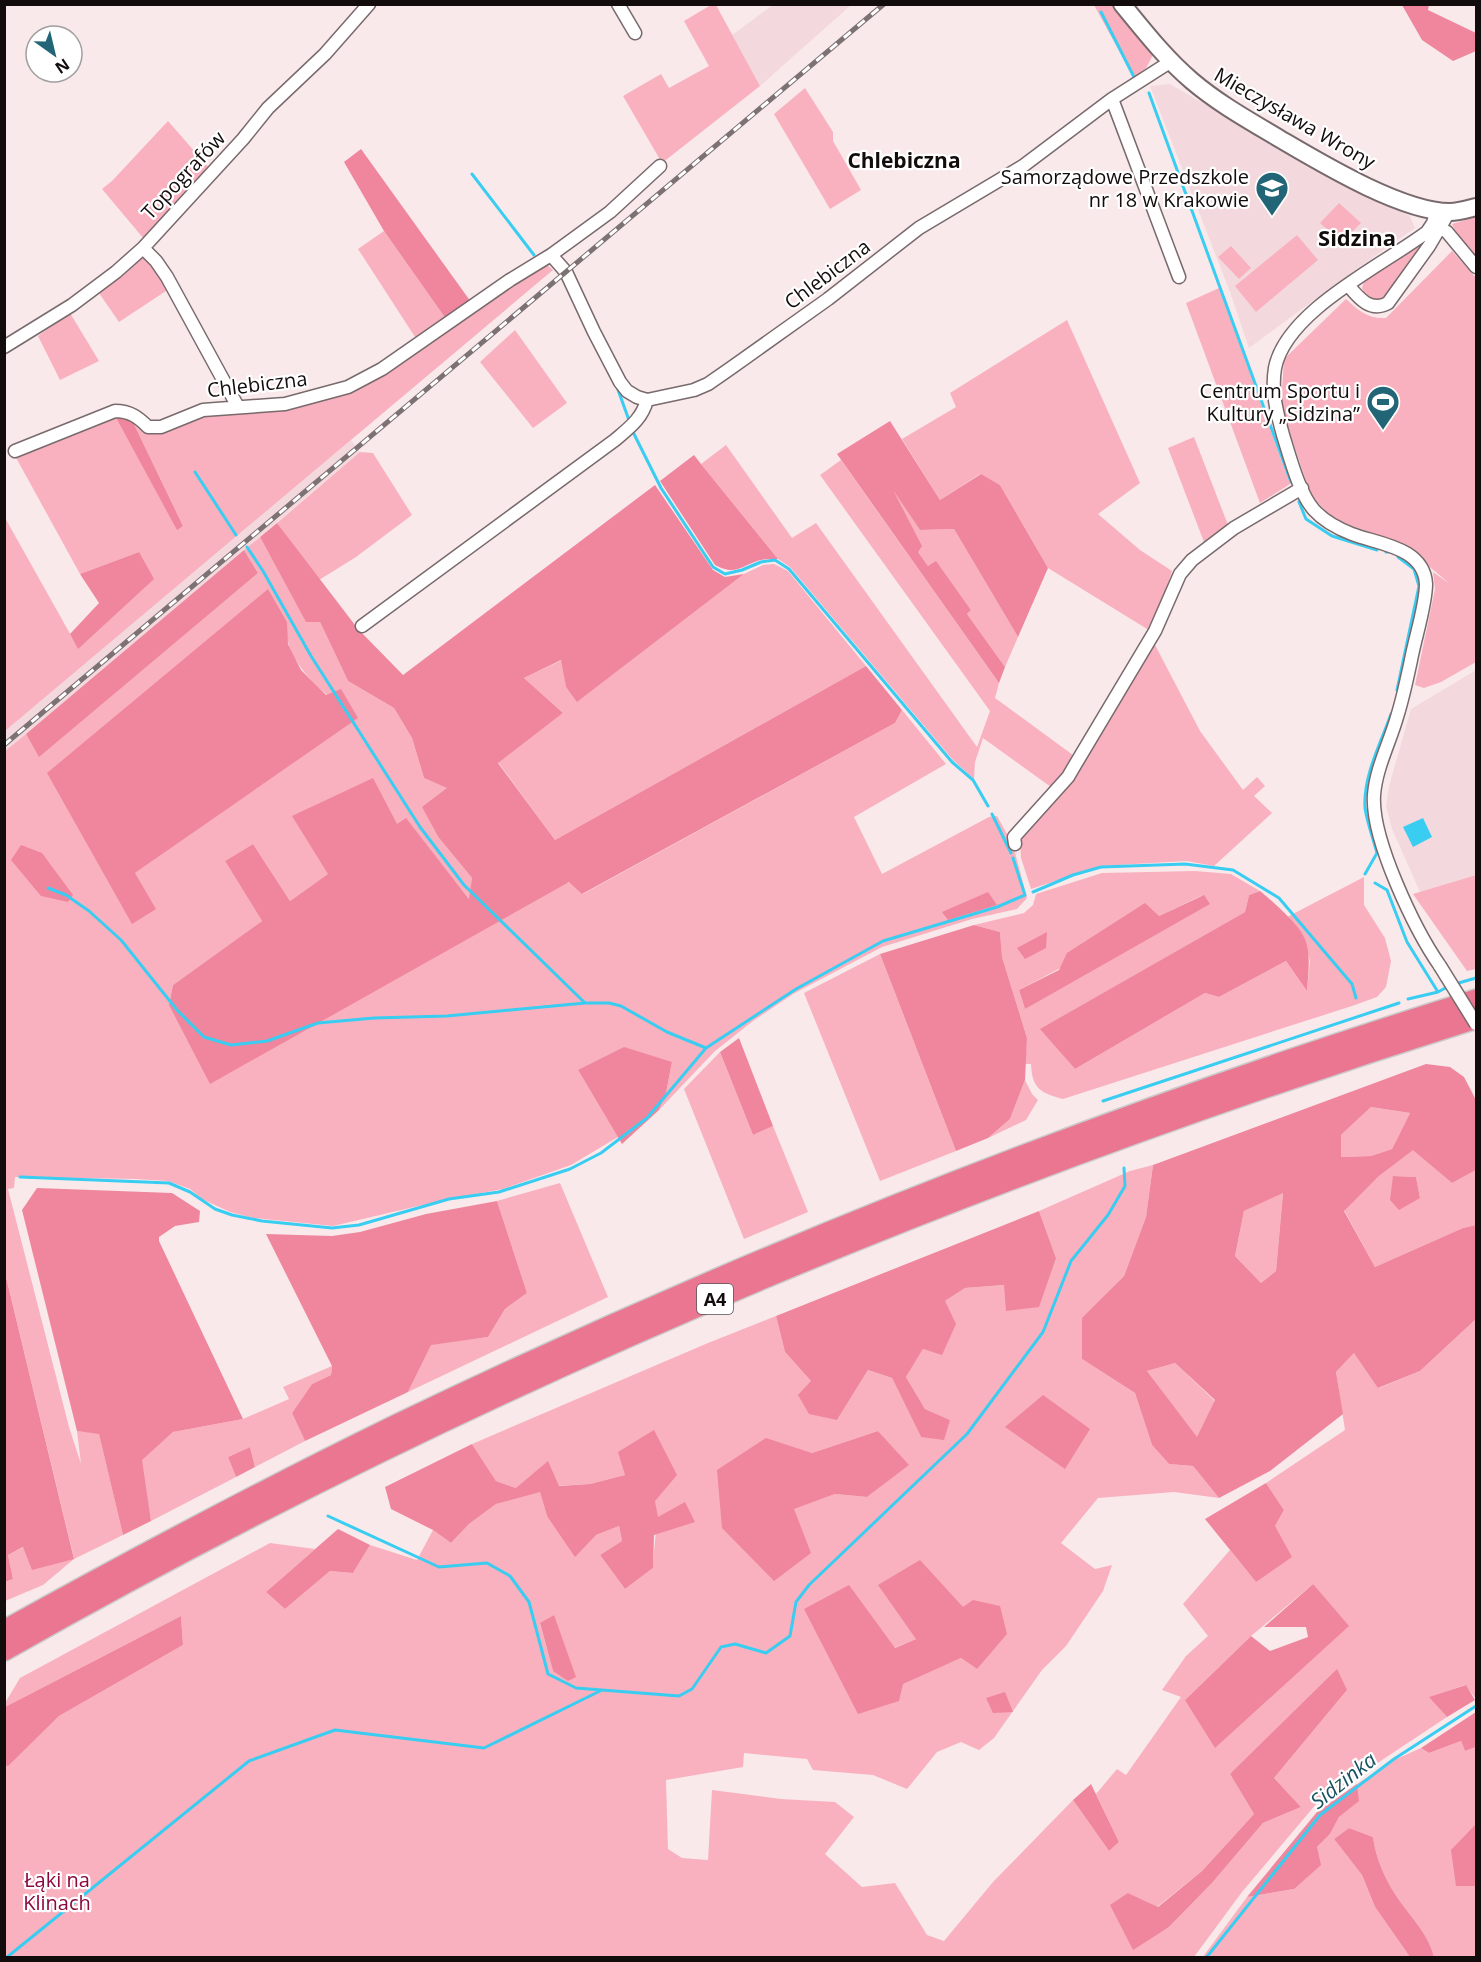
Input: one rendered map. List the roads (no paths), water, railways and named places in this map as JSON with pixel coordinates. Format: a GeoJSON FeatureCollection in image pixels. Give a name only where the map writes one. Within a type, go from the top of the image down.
{"type":"FeatureCollection","features":[{"type":"Feature","properties":{"kind":"highway","name":"A4"},"geometry":{"type":"LineString","coordinates":[[4,1630],[231,1509],[396,1426],[736,1271],[910,1200],[1116,1121],[1285,1061],[1476,1000]]}},
{"type":"Feature","properties":{"kind":"highway","name":"A4"},"geometry":{"type":"LineString","coordinates":[[4,1650],[155,1568],[383,1452],[547,1374],[731,1292],[897,1223],[1072,1156],[1290,1078],[1476,1018]]}},
{"type":"Feature","properties":{"kind":"street","name":"Topografów"},"geometry":{"type":"LineString","coordinates":[[4,347],[72,305],[116,272],[143,248],[243,139],[268,108],[325,54],[369,4]]}},
{"type":"Feature","properties":{"kind":"street"},"geometry":{"type":"LineString","coordinates":[[618,4],[635,33]]}},
{"type":"Feature","properties":{"kind":"street","name":"Mieczysława Wrony"},"geometry":{"type":"LineString","coordinates":[[1122,4],[1170,62],[1217,101],[1316,159],[1393,198],[1421,207],[1440,218],[1476,207]]}},
{"type":"Feature","properties":{"kind":"street","name":"Chlebiczna"},"geometry":{"type":"LineString","coordinates":[[646,400],[693,390],[708,384],[828,300],[919,228],[1023,166],[1112,99],[1170,62]]}},
{"type":"Feature","properties":{"kind":"street"},"geometry":{"type":"LineString","coordinates":[[1112,99],[1179,277]]}},
{"type":"Feature","properties":{"kind":"street","name":"Chlebiczna"},"geometry":{"type":"LineString","coordinates":[[15,451],[115,411],[126,411],[138,417],[148,427],[161,427],[203,410],[285,404],[348,387],[382,369],[502,285],[551,255],[610,212],[660,166]]}},
{"type":"Feature","properties":{"kind":"street"},"geometry":{"type":"LineString","coordinates":[[1440,218],[1476,267]]}},
{"type":"Feature","properties":{"kind":"street"},"geometry":{"type":"LineString","coordinates":[[1440,218],[1419,238],[1366,270],[1292,333],[1279,354],[1275,368],[1274,393],[1278,416],[1302,488],[1313,509],[1327,521],[1353,534],[1397,548],[1415,561],[1425,577],[1425,594],[1398,715],[1376,780],[1374,807],[1391,868],[1417,929],[1476,1024]]}},
{"type":"Feature","properties":{"kind":"street"},"geometry":{"type":"LineString","coordinates":[[1348,285],[1367,304],[1377,307],[1388,303],[1440,218]]}},
{"type":"Feature","properties":{"kind":"street"},"geometry":{"type":"LineString","coordinates":[[143,248],[156,261],[167,278],[238,407]]}},
{"type":"Feature","properties":{"kind":"street"},"geometry":{"type":"LineString","coordinates":[[362,626],[622,434],[643,413],[646,400],[627,391],[620,382],[566,272],[551,255]]}},
{"type":"Feature","properties":{"kind":"street"},"geometry":{"type":"LineString","coordinates":[[1015,844],[1014,837],[1068,777],[1155,631],[1180,574],[1192,560],[1234,528],[1302,488]]}},
{"type":"Feature","properties":{"kind":"water"},"geometry":{"type":"Polygon","coordinates":[[[1423,818],[1432,837],[1413,847],[1403,827],[1423,818]]]}},
{"type":"Feature","properties":{"kind":"waterway"},"geometry":{"type":"LineString","coordinates":[[1101,12],[1134,77]]}},
{"type":"Feature","properties":{"kind":"waterway"},"geometry":{"type":"LineString","coordinates":[[1149,93],[1291,482]]}},
{"type":"Feature","properties":{"kind":"waterway"},"geometry":{"type":"LineString","coordinates":[[472,174],[534,255]]}},
{"type":"Feature","properties":{"kind":"waterway"},"geometry":{"type":"LineString","coordinates":[[617,387],[630,423]]}},
{"type":"Feature","properties":{"kind":"waterway"},"geometry":{"type":"LineString","coordinates":[[632,430],[661,488],[713,567],[725,574],[761,562],[775,560],[789,569],[952,762],[973,780],[988,806]]}},
{"type":"Feature","properties":{"kind":"waterway"},"geometry":{"type":"LineString","coordinates":[[195,472],[236,535]]}},
{"type":"Feature","properties":{"kind":"waterway"},"geometry":{"type":"LineString","coordinates":[[1299,502],[1306,519],[1332,536],[1377,550]]}},
{"type":"Feature","properties":{"kind":"waterway"},"geometry":{"type":"LineString","coordinates":[[247,547],[311,656],[420,827],[464,885],[585,1003]]}},
{"type":"Feature","properties":{"kind":"waterway"},"geometry":{"type":"LineString","coordinates":[[1397,690],[1419,586],[1414,569],[1398,557]]}},
{"type":"Feature","properties":{"kind":"waterway"},"geometry":{"type":"LineString","coordinates":[[1365,874],[1377,853],[1365,808],[1365,796],[1374,760],[1391,714]]}},
{"type":"Feature","properties":{"kind":"waterway"},"geometry":{"type":"LineString","coordinates":[[992,814],[1011,853]]}},
{"type":"Feature","properties":{"kind":"waterway"},"geometry":{"type":"LineString","coordinates":[[20,1177],[169,1183],[190,1192],[215,1209],[232,1215],[262,1221],[332,1228],[359,1225],[449,1199],[499,1192],[570,1169],[601,1153],[647,1118],[706,1048],[796,989],[883,941],[997,907],[1025,895],[1013,858]]}},
{"type":"Feature","properties":{"kind":"waterway"},"geometry":{"type":"LineString","coordinates":[[1033,892],[1073,875],[1101,867],[1185,864],[1233,870],[1279,898],[1352,984],[1356,998]]}},
{"type":"Feature","properties":{"kind":"waterway"},"geometry":{"type":"LineString","coordinates":[[1375,883],[1387,890],[1407,942],[1438,992]]}},
{"type":"Feature","properties":{"kind":"waterway"},"geometry":{"type":"LineString","coordinates":[[48,888],[66,895],[89,911],[121,940],[177,1010],[204,1037],[231,1045],[267,1041],[318,1023],[374,1018],[447,1016],[585,1003],[609,1003],[621,1006],[667,1032],[706,1048]]}},
{"type":"Feature","properties":{"kind":"waterway"},"geometry":{"type":"LineString","coordinates":[[1455,984],[1476,978]]}},
{"type":"Feature","properties":{"kind":"waterway"},"geometry":{"type":"LineString","coordinates":[[1408,999],[1438,992],[1449,986]]}},
{"type":"Feature","properties":{"kind":"waterway"},"geometry":{"type":"LineString","coordinates":[[1103,1101],[1399,1003]]}},
{"type":"Feature","properties":{"kind":"waterway"},"geometry":{"type":"LineString","coordinates":[[328,1516],[439,1567],[487,1563],[510,1576],[529,1602],[548,1674],[576,1688],[679,1696],[692,1689],[721,1647],[735,1644],[766,1653],[790,1636],[796,1602],[809,1585],[967,1434],[1043,1332],[1071,1261],[1108,1215],[1125,1186],[1124,1168]]}},
{"type":"Feature","properties":{"kind":"waterway"},"geometry":{"type":"LineString","coordinates":[[6,1958],[249,1761],[335,1730],[484,1748],[600,1691]]}},
{"type":"Feature","properties":{"kind":"waterway","name":"Sidzinka"},"geometry":{"type":"LineString","coordinates":[[1206,1958],[1320,1815],[1394,1759],[1476,1706]]}},
{"type":"Feature","properties":{"kind":"railway"},"geometry":{"type":"LineString","coordinates":[[4,745],[884,4]]}},
{"type":"Feature","properties":{"kind":"place","name":"Samorządowe Przedszkole nr 18 w Krakowie"},"geometry":{"type":"Point","coordinates":[1272,217]}},
{"type":"Feature","properties":{"kind":"place","name":"Centrum Sportu i Kultury „Sidzina”"},"geometry":{"type":"Point","coordinates":[1383,431]}},
{"type":"Feature","properties":{"kind":"district","name":"Chlebiczna"},"geometry":{"type":"Point","coordinates":[904,160]}},
{"type":"Feature","properties":{"kind":"district","name":"Sidzina"},"geometry":{"type":"Point","coordinates":[1357,237]}},
{"type":"Feature","properties":{"kind":"park label","name":"Łąki na Klinach"},"geometry":{"type":"Point","coordinates":[57,1890]}}]}
